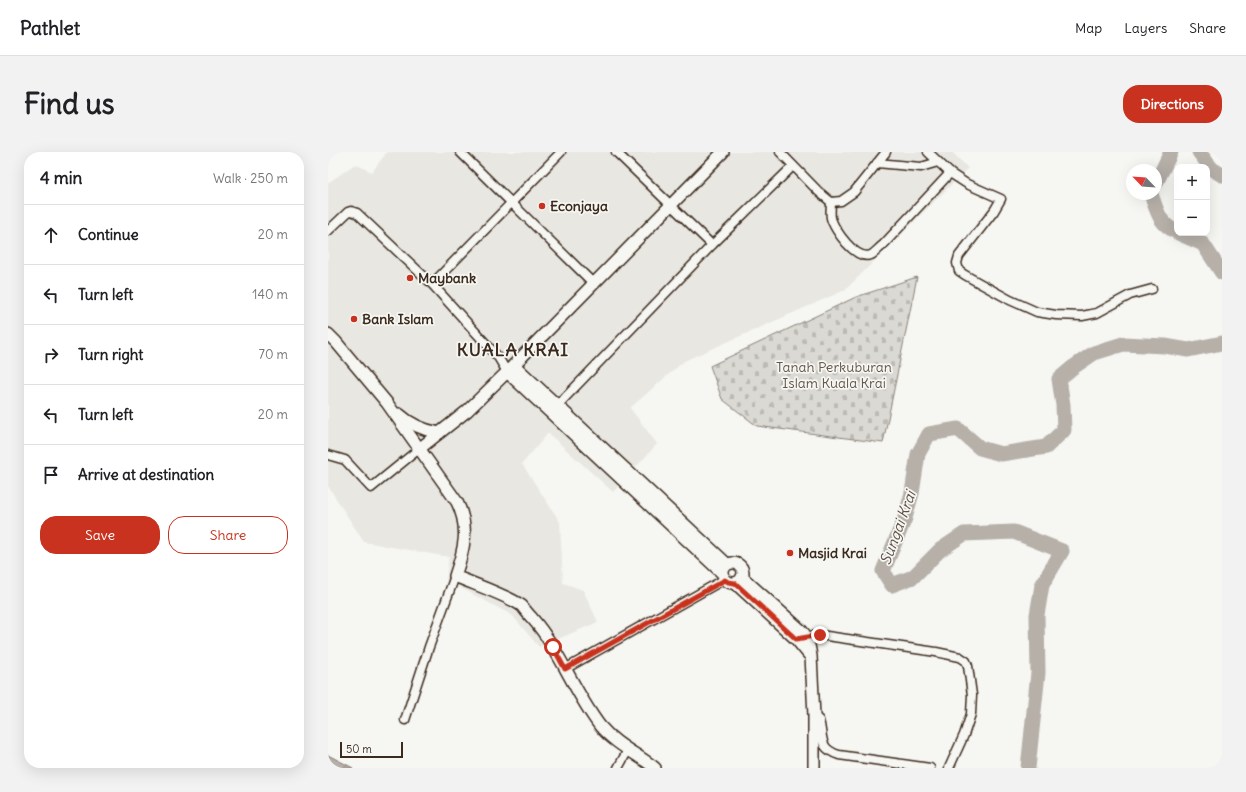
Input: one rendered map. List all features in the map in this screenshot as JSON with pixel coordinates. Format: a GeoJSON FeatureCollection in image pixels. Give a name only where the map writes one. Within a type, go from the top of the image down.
{"type":"FeatureCollection","features":[{"type":"Feature","properties":{"kind":"street"},"geometry":{"type":"LineString","coordinates":[[460,152],[511,204],[594,284]]}},
{"type":"Feature","properties":{"kind":"street"},"geometry":{"type":"LineString","coordinates":[[432,284],[561,152]]}},
{"type":"Feature","properties":{"kind":"street"},"geometry":{"type":"LineString","coordinates":[[616,152],[712,245]]}},
{"type":"Feature","properties":{"kind":"street"},"geometry":{"type":"LineString","coordinates":[[328,455],[345,460],[371,488],[467,411],[511,369],[723,152]]}},
{"type":"Feature","properties":{"kind":"street"},"geometry":{"type":"LineString","coordinates":[[780,152],[819,192],[831,202],[842,201],[854,192],[886,152]]}},
{"type":"Feature","properties":{"kind":"street"},"geometry":{"type":"LineString","coordinates":[[928,152],[950,173],[967,184],[1001,199],[994,211],[959,256],[959,271],[965,276],[1010,300],[1037,312],[1056,315],[1082,316],[1097,313],[1130,295],[1152,289]]}},
{"type":"Feature","properties":{"kind":"street"},"geometry":{"type":"LineString","coordinates":[[877,163],[921,168],[938,162]]}},
{"type":"Feature","properties":{"kind":"street"},"geometry":{"type":"LineString","coordinates":[[554,409],[712,245],[793,166]]}},
{"type":"Feature","properties":{"kind":"street"},"geometry":{"type":"LineString","coordinates":[[831,202],[831,217],[835,228],[853,250],[862,256],[871,255],[883,245],[950,173]]}},
{"type":"Feature","properties":{"kind":"street"},"geometry":{"type":"LineString","coordinates":[[328,231],[348,212],[354,212],[432,284],[498,357],[730,575],[801,638],[811,656],[814,716],[814,768]]}},
{"type":"Feature","properties":{"kind":"street"},"geometry":{"type":"LineString","coordinates":[[328,334],[352,360],[386,403],[457,502],[464,518],[465,532],[462,556],[429,647],[405,720]]}},
{"type":"Feature","properties":{"kind":"street"},"geometry":{"type":"LineString","coordinates":[[386,403],[408,422],[424,430],[439,433]]}},
{"type":"Feature","properties":{"kind":"street"},"geometry":{"type":"LineString","coordinates":[[565,669],[730,575]]}},
{"type":"Feature","properties":{"kind":"street"},"geometry":{"type":"LineString","coordinates":[[455,576],[503,596],[521,606],[539,626],[553,647],[600,726],[628,750],[655,768]]}},
{"type":"Feature","properties":{"kind":"street"},"geometry":{"type":"LineString","coordinates":[[801,638],[820,635],[936,652],[960,657],[966,661],[972,695],[971,714],[964,735],[949,768]]}},
{"type":"Feature","properties":{"kind":"street"},"geometry":{"type":"LineString","coordinates":[[814,716],[819,720],[824,746],[832,753],[930,768]]}},
{"type":"Feature","properties":{"kind":"street"},"geometry":{"type":"LineString","coordinates":[[618,768],[628,750]]}},
{"type":"Feature","properties":{"kind":"shaded area"},"geometry":{"type":"Polygon","coordinates":[[[387,152],[952,152],[968,168],[845,290],[684,361],[630,408],[657,444],[613,492],[548,433],[522,464],[560,522],[563,583],[583,590],[598,622],[539,647],[512,615],[446,580],[449,557],[364,542],[328,486],[328,183],[355,164],[372,172],[387,152]]]}},
{"type":"Feature","properties":{"kind":"green space","name":"Tanah Perkuburan Islam Kuala Krai"},"geometry":{"type":"Polygon","coordinates":[[[917,277],[883,443],[757,426],[722,399],[710,366],[856,297],[917,277]]]}},
{"type":"Feature","properties":{"kind":"water"},"geometry":{"type":"Polygon","coordinates":[[[328,755],[353,768],[328,768],[328,755]]]}},
{"type":"Feature","properties":{"kind":"waterway","name":"Sungai Krai"},"geometry":{"type":"LineString","coordinates":[[1162,171],[1171,152]]}},
{"type":"Feature","properties":{"kind":"waterway","name":"Sungai Krai"},"geometry":{"type":"LineString","coordinates":[[1199,152],[1212,169],[1222,175]]}},
{"type":"Feature","properties":{"kind":"waterway","name":"Sungai Krai"},"geometry":{"type":"LineString","coordinates":[[1153,200],[1162,221],[1174,230]]}},
{"type":"Feature","properties":{"kind":"waterway","name":"Sungai Krai"},"geometry":{"type":"LineString","coordinates":[[1185,236],[1203,244],[1222,273]]}},
{"type":"Feature","properties":{"kind":"waterway","name":"Sungai Krai"},"geometry":{"type":"LineString","coordinates":[[1028,768],[1038,673],[1037,615],[1042,585],[1062,551],[1014,532],[964,534],[940,550],[913,577],[892,585],[883,571],[905,518],[912,493],[918,454],[929,434],[958,429],[980,448],[1001,454],[1046,447],[1064,430],[1063,405],[1059,379],[1094,353],[1123,344],[1165,346],[1188,350],[1222,343]]}},
{"type":"Feature","properties":{"kind":"place","name":"Econjaya"},"geometry":{"type":"Point","coordinates":[542,206]}},
{"type":"Feature","properties":{"kind":"place","name":"Maybank"},"geometry":{"type":"Point","coordinates":[410,278]}},
{"type":"Feature","properties":{"kind":"place","name":"Bank Islam"},"geometry":{"type":"Point","coordinates":[354,319]}},
{"type":"Feature","properties":{"kind":"place","name":"Masjid Krai"},"geometry":{"type":"Point","coordinates":[790,553]}},
{"type":"Feature","properties":{"kind":"district","name":"KUALA KRAI"},"geometry":{"type":"Point","coordinates":[513,350]}},
{"type":"Feature","properties":{"kind":"route"},"geometry":{"type":"LineString","coordinates":[[553,647],[565,669],[725,580],[735,583],[796,639],[806,636],[820,635]]}}]}
